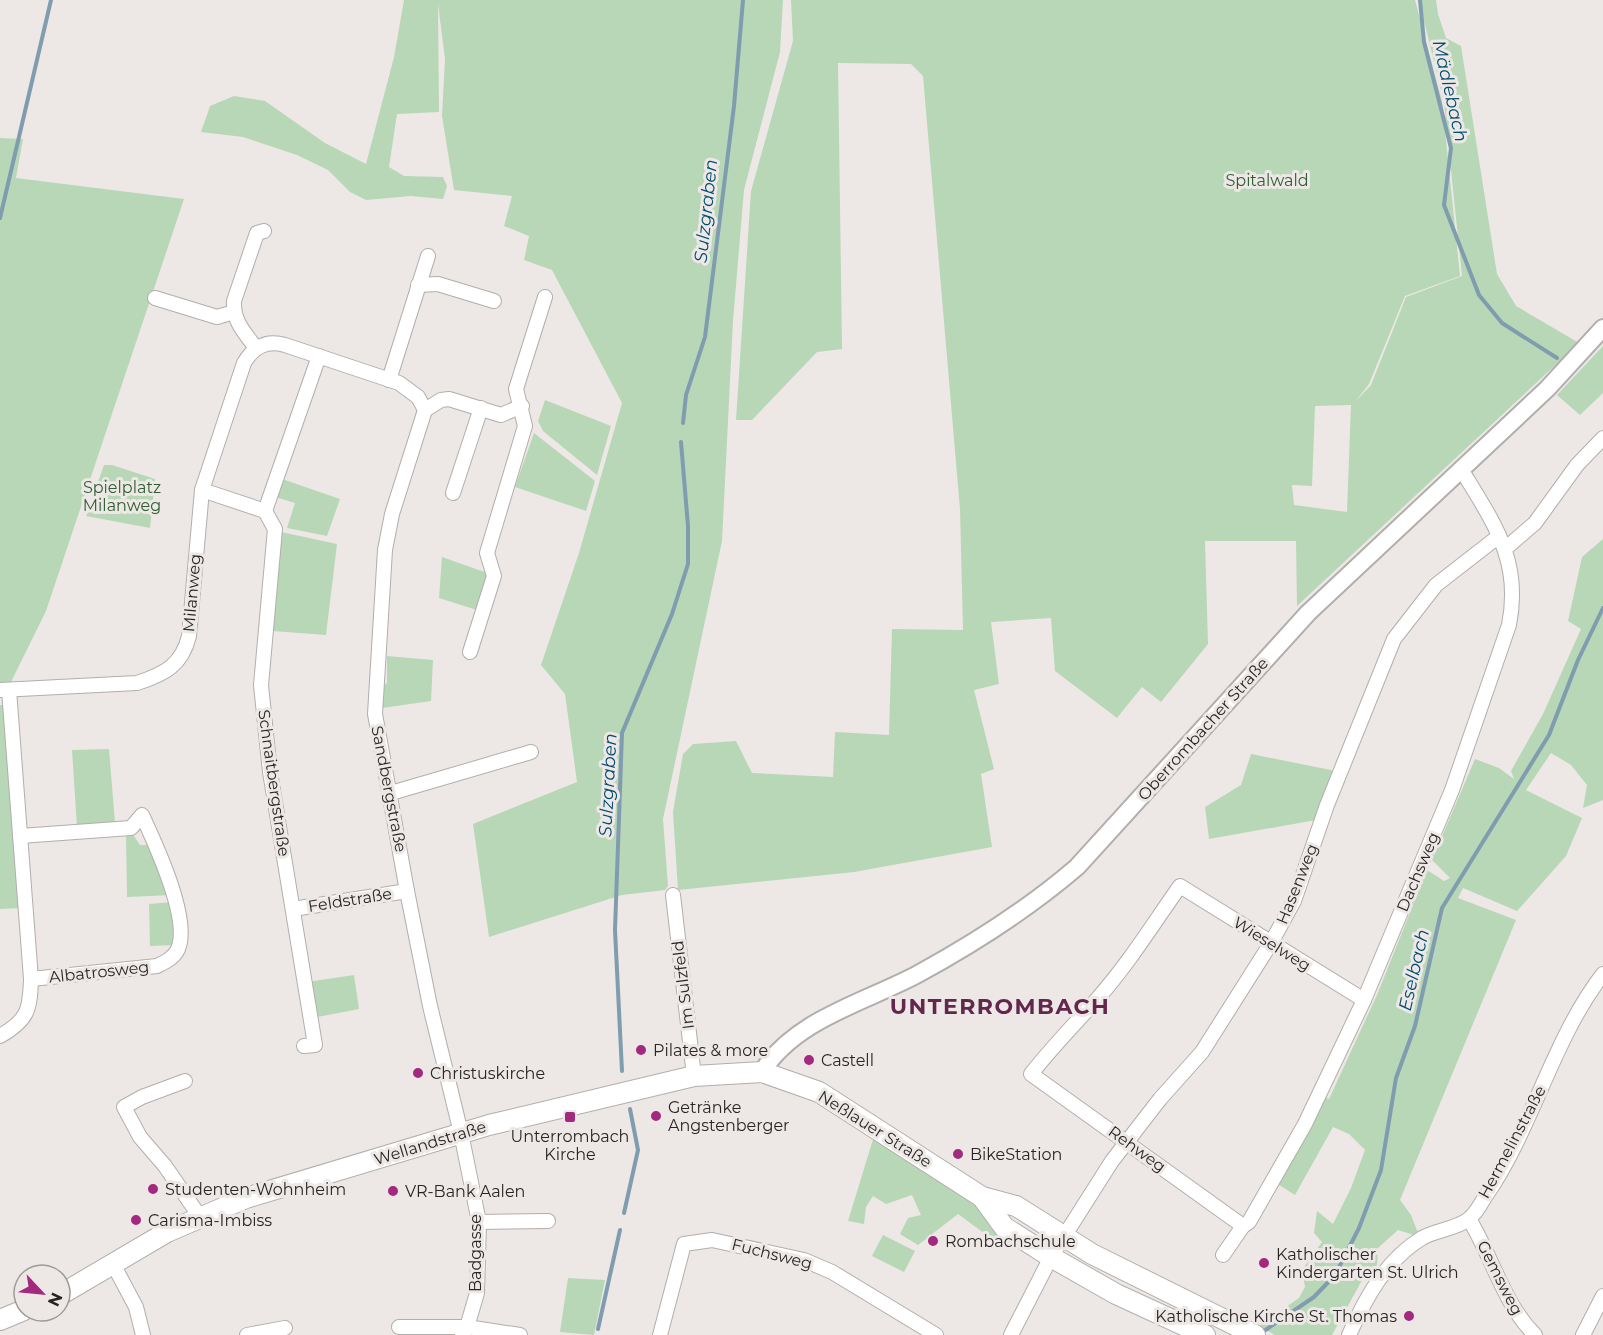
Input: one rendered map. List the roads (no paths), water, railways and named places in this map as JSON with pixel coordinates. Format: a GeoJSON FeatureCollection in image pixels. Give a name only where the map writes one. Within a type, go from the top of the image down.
{"type":"FeatureCollection","features":[{"type":"Feature","properties":{"kind":"main road","name":"Wellandstraße"},"geometry":{"type":"LineString","coordinates":[[72,1288],[167,1232],[246,1198],[461,1133],[694,1076],[762,1072]]}},
{"type":"Feature","properties":{"kind":"main road","name":"Neßlauer Straße"},"geometry":{"type":"LineString","coordinates":[[762,1072],[819,1092],[982,1197],[1016,1206],[1145,1283],[1256,1335]]}},
{"type":"Feature","properties":{"kind":"main road","name":"Neßlauer Straße"},"geometry":{"type":"LineString","coordinates":[[982,1197],[1004,1227],[1051,1257],[1124,1298],[1205,1335]]}},
{"type":"Feature","properties":{"kind":"street"},"geometry":{"type":"LineString","coordinates":[[264,231],[256,233],[234,301],[234,312],[238,325],[256,348],[276,342],[389,380],[409,388],[425,410],[441,400],[449,399],[501,414],[522,406]]}},
{"type":"Feature","properties":{"kind":"street"},"geometry":{"type":"LineString","coordinates":[[389,380],[428,256]]}},
{"type":"Feature","properties":{"kind":"street"},"geometry":{"type":"LineString","coordinates":[[418,285],[438,284],[494,301]]}},
{"type":"Feature","properties":{"kind":"street"},"geometry":{"type":"LineString","coordinates":[[470,652],[494,576],[487,553],[525,426],[522,406],[516,389],[545,297]]}},
{"type":"Feature","properties":{"kind":"street"},"geometry":{"type":"LineString","coordinates":[[155,298],[217,317],[234,312]]}},
{"type":"Feature","properties":{"kind":"street","name":"Oberrombacher Straße"},"geometry":{"type":"LineString","coordinates":[[762,1072],[773,1055],[787,1041],[918,974],[995,930],[1041,898],[1077,867],[1308,613],[1547,389],[1603,328]]}},
{"type":"Feature","properties":{"kind":"street","name":"Milanweg"},"geometry":{"type":"LineString","coordinates":[[5,690],[137,683],[158,676],[174,667],[185,651],[189,636],[202,490],[244,363],[256,348]]}},
{"type":"Feature","properties":{"kind":"street"},"geometry":{"type":"LineString","coordinates":[[202,490],[265,511],[319,356]]}},
{"type":"Feature","properties":{"kind":"street"},"geometry":{"type":"LineString","coordinates":[[453,493],[481,408]]}},
{"type":"Feature","properties":{"kind":"street","name":"Sandbergstraße"},"geometry":{"type":"LineString","coordinates":[[425,410],[392,514],[385,550],[380,600],[376,727],[391,793],[406,891],[430,1006],[461,1133]]}},
{"type":"Feature","properties":{"kind":"street","name":"Hasenweg"},"geometry":{"type":"LineString","coordinates":[[1051,1257],[1126,1142],[1202,1052],[1271,943],[1294,901],[1327,805],[1394,639],[1436,585],[1535,523],[1577,465],[1603,438]]}},
{"type":"Feature","properties":{"kind":"street","name":"Dachsweg"},"geometry":{"type":"LineString","coordinates":[[1223,1255],[1243,1226],[1249,1222],[1305,1124],[1364,1000],[1452,790],[1509,625],[1514,601],[1513,581],[1502,542],[1461,469]]}},
{"type":"Feature","properties":{"kind":"street","name":"Schnaitbergstraße"},"geometry":{"type":"LineString","coordinates":[[265,511],[275,529],[261,685],[270,772],[315,1045],[304,1046]]}},
{"type":"Feature","properties":{"kind":"street","name":"Albatrosweg"},"geometry":{"type":"LineString","coordinates":[[0,1036],[24,1019],[30,1001],[31,979],[20,836],[5,690]]}},
{"type":"Feature","properties":{"kind":"street"},"geometry":{"type":"LineString","coordinates":[[391,793],[531,752]]}},
{"type":"Feature","properties":{"kind":"street","name":"Albatrosweg"},"geometry":{"type":"LineString","coordinates":[[20,836],[131,828],[141,815],[176,898],[180,916],[179,948],[169,960],[157,966],[31,979]]}},
{"type":"Feature","properties":{"kind":"street","name":"Wieselweg"},"geometry":{"type":"LineString","coordinates":[[1031,1074],[1057,1041],[1099,997],[1146,937],[1180,886],[1364,1000]]}},
{"type":"Feature","properties":{"kind":"street","name":"Feldstraße"},"geometry":{"type":"LineString","coordinates":[[292,909],[406,891]]}},
{"type":"Feature","properties":{"kind":"street","name":"Im Sulzfeld"},"geometry":{"type":"LineString","coordinates":[[673,895],[694,1076]]}},
{"type":"Feature","properties":{"kind":"street","name":"Hermelinstraße"},"geometry":{"type":"LineString","coordinates":[[1468,1219],[1503,1167],[1575,1017],[1603,974]]}},
{"type":"Feature","properties":{"kind":"street","name":"Rehweg"},"geometry":{"type":"LineString","coordinates":[[1031,1074],[1243,1226]]}},
{"type":"Feature","properties":{"kind":"street"},"geometry":{"type":"LineString","coordinates":[[185,1081],[142,1097],[124,1107],[140,1137],[200,1216]]}},
{"type":"Feature","properties":{"kind":"street","name":"Badgasse"},"geometry":{"type":"LineString","coordinates":[[461,1133],[478,1222],[477,1293],[464,1331]]}},
{"type":"Feature","properties":{"kind":"street"},"geometry":{"type":"LineString","coordinates":[[1349,1335],[1381,1277],[1396,1257],[1424,1237],[1468,1219]]}},
{"type":"Feature","properties":{"kind":"street","name":"Gemsweg"},"geometry":{"type":"LineString","coordinates":[[1468,1219],[1504,1290],[1525,1325],[1535,1335]]}},
{"type":"Feature","properties":{"kind":"street"},"geometry":{"type":"LineString","coordinates":[[478,1222],[548,1221]]}},
{"type":"Feature","properties":{"kind":"street","name":"Fuchsweg"},"geometry":{"type":"LineString","coordinates":[[660,1335],[684,1244],[712,1240],[804,1260],[832,1272],[936,1335]]}},
{"type":"Feature","properties":{"kind":"street"},"geometry":{"type":"LineString","coordinates":[[1011,1335],[1051,1257]]}},
{"type":"Feature","properties":{"kind":"street"},"geometry":{"type":"LineString","coordinates":[[113,1264],[136,1307],[143,1335]]}},
{"type":"Feature","properties":{"kind":"street"},"geometry":{"type":"LineString","coordinates":[[1583,1335],[1603,1296]]}},
{"type":"Feature","properties":{"kind":"street"},"geometry":{"type":"LineString","coordinates":[[399,1327],[520,1335]]}},
{"type":"Feature","properties":{"kind":"street"},"geometry":{"type":"LineString","coordinates":[[247,1335],[285,1328]]}},
{"type":"Feature","properties":{"kind":"waterway"},"geometry":{"type":"LineString","coordinates":[[0,218],[51,0]]}},
{"type":"Feature","properties":{"kind":"waterway","name":"Sulzgraben"},"geometry":{"type":"LineString","coordinates":[[683,423],[686,395],[705,337],[734,106],[743,0]]}},
{"type":"Feature","properties":{"kind":"waterway","name":"Mädlebach"},"geometry":{"type":"LineString","coordinates":[[1420,0],[1424,42],[1451,148],[1444,205],[1479,295],[1502,323],[1557,358]]}},
{"type":"Feature","properties":{"kind":"waterway","name":"Sulzgraben"},"geometry":{"type":"LineString","coordinates":[[622,1071],[615,930],[622,733],[672,614],[688,564],[688,526],[681,442]]}},
{"type":"Feature","properties":{"kind":"waterway","name":"Eselbach"},"geometry":{"type":"LineString","coordinates":[[1264,1331],[1314,1297],[1335,1275],[1359,1228],[1381,1170],[1396,1078],[1415,1026],[1442,908],[1549,735],[1578,660],[1603,608]]}},
{"type":"Feature","properties":{"kind":"waterway","name":"Sulzgraben"},"geometry":{"type":"LineString","coordinates":[[624,1213],[638,1150],[630,1109]]}},
{"type":"Feature","properties":{"kind":"waterway","name":"Sulzgraben"},"geometry":{"type":"LineString","coordinates":[[598,1329],[620,1230]]}},
{"type":"Feature","properties":{"kind":"place","name":"Pilates & more"},"geometry":{"type":"Point","coordinates":[641,1050]}},
{"type":"Feature","properties":{"kind":"place","name":"Castell"},"geometry":{"type":"Point","coordinates":[809,1060]}},
{"type":"Feature","properties":{"kind":"place","name":"Christuskirche"},"geometry":{"type":"Point","coordinates":[418,1073]}},
{"type":"Feature","properties":{"kind":"place","name":"Getränke Angstenberger"},"geometry":{"type":"Point","coordinates":[656,1116]}},
{"type":"Feature","properties":{"kind":"place","name":"Unterrombach Kirche"},"geometry":{"type":"Point","coordinates":[570,1117]}},
{"type":"Feature","properties":{"kind":"place","name":"BikeStation"},"geometry":{"type":"Point","coordinates":[958,1154]}},
{"type":"Feature","properties":{"kind":"place","name":"Studenten-Wohnheim"},"geometry":{"type":"Point","coordinates":[153,1189]}},
{"type":"Feature","properties":{"kind":"place","name":"VR-Bank Aalen"},"geometry":{"type":"Point","coordinates":[393,1191]}},
{"type":"Feature","properties":{"kind":"place","name":"Carisma-Imbiss"},"geometry":{"type":"Point","coordinates":[136,1220]}},
{"type":"Feature","properties":{"kind":"place","name":"Rombachschule"},"geometry":{"type":"Point","coordinates":[933,1241]}},
{"type":"Feature","properties":{"kind":"place","name":"Katholischer Kindergarten St. Ulrich"},"geometry":{"type":"Point","coordinates":[1264,1263]}},
{"type":"Feature","properties":{"kind":"place","name":"Katholische Kirche St. Thomas"},"geometry":{"type":"Point","coordinates":[1409,1316]}},
{"type":"Feature","properties":{"kind":"district","name":"UNTERROMBACH"},"geometry":{"type":"Point","coordinates":[1000,1006]}},
{"type":"Feature","properties":{"kind":"park label","name":"Spitalwald"},"geometry":{"type":"Point","coordinates":[1267,180]}},
{"type":"Feature","properties":{"kind":"park label","name":"Spielplatz Milanweg"},"geometry":{"type":"Point","coordinates":[122,496]}}]}
